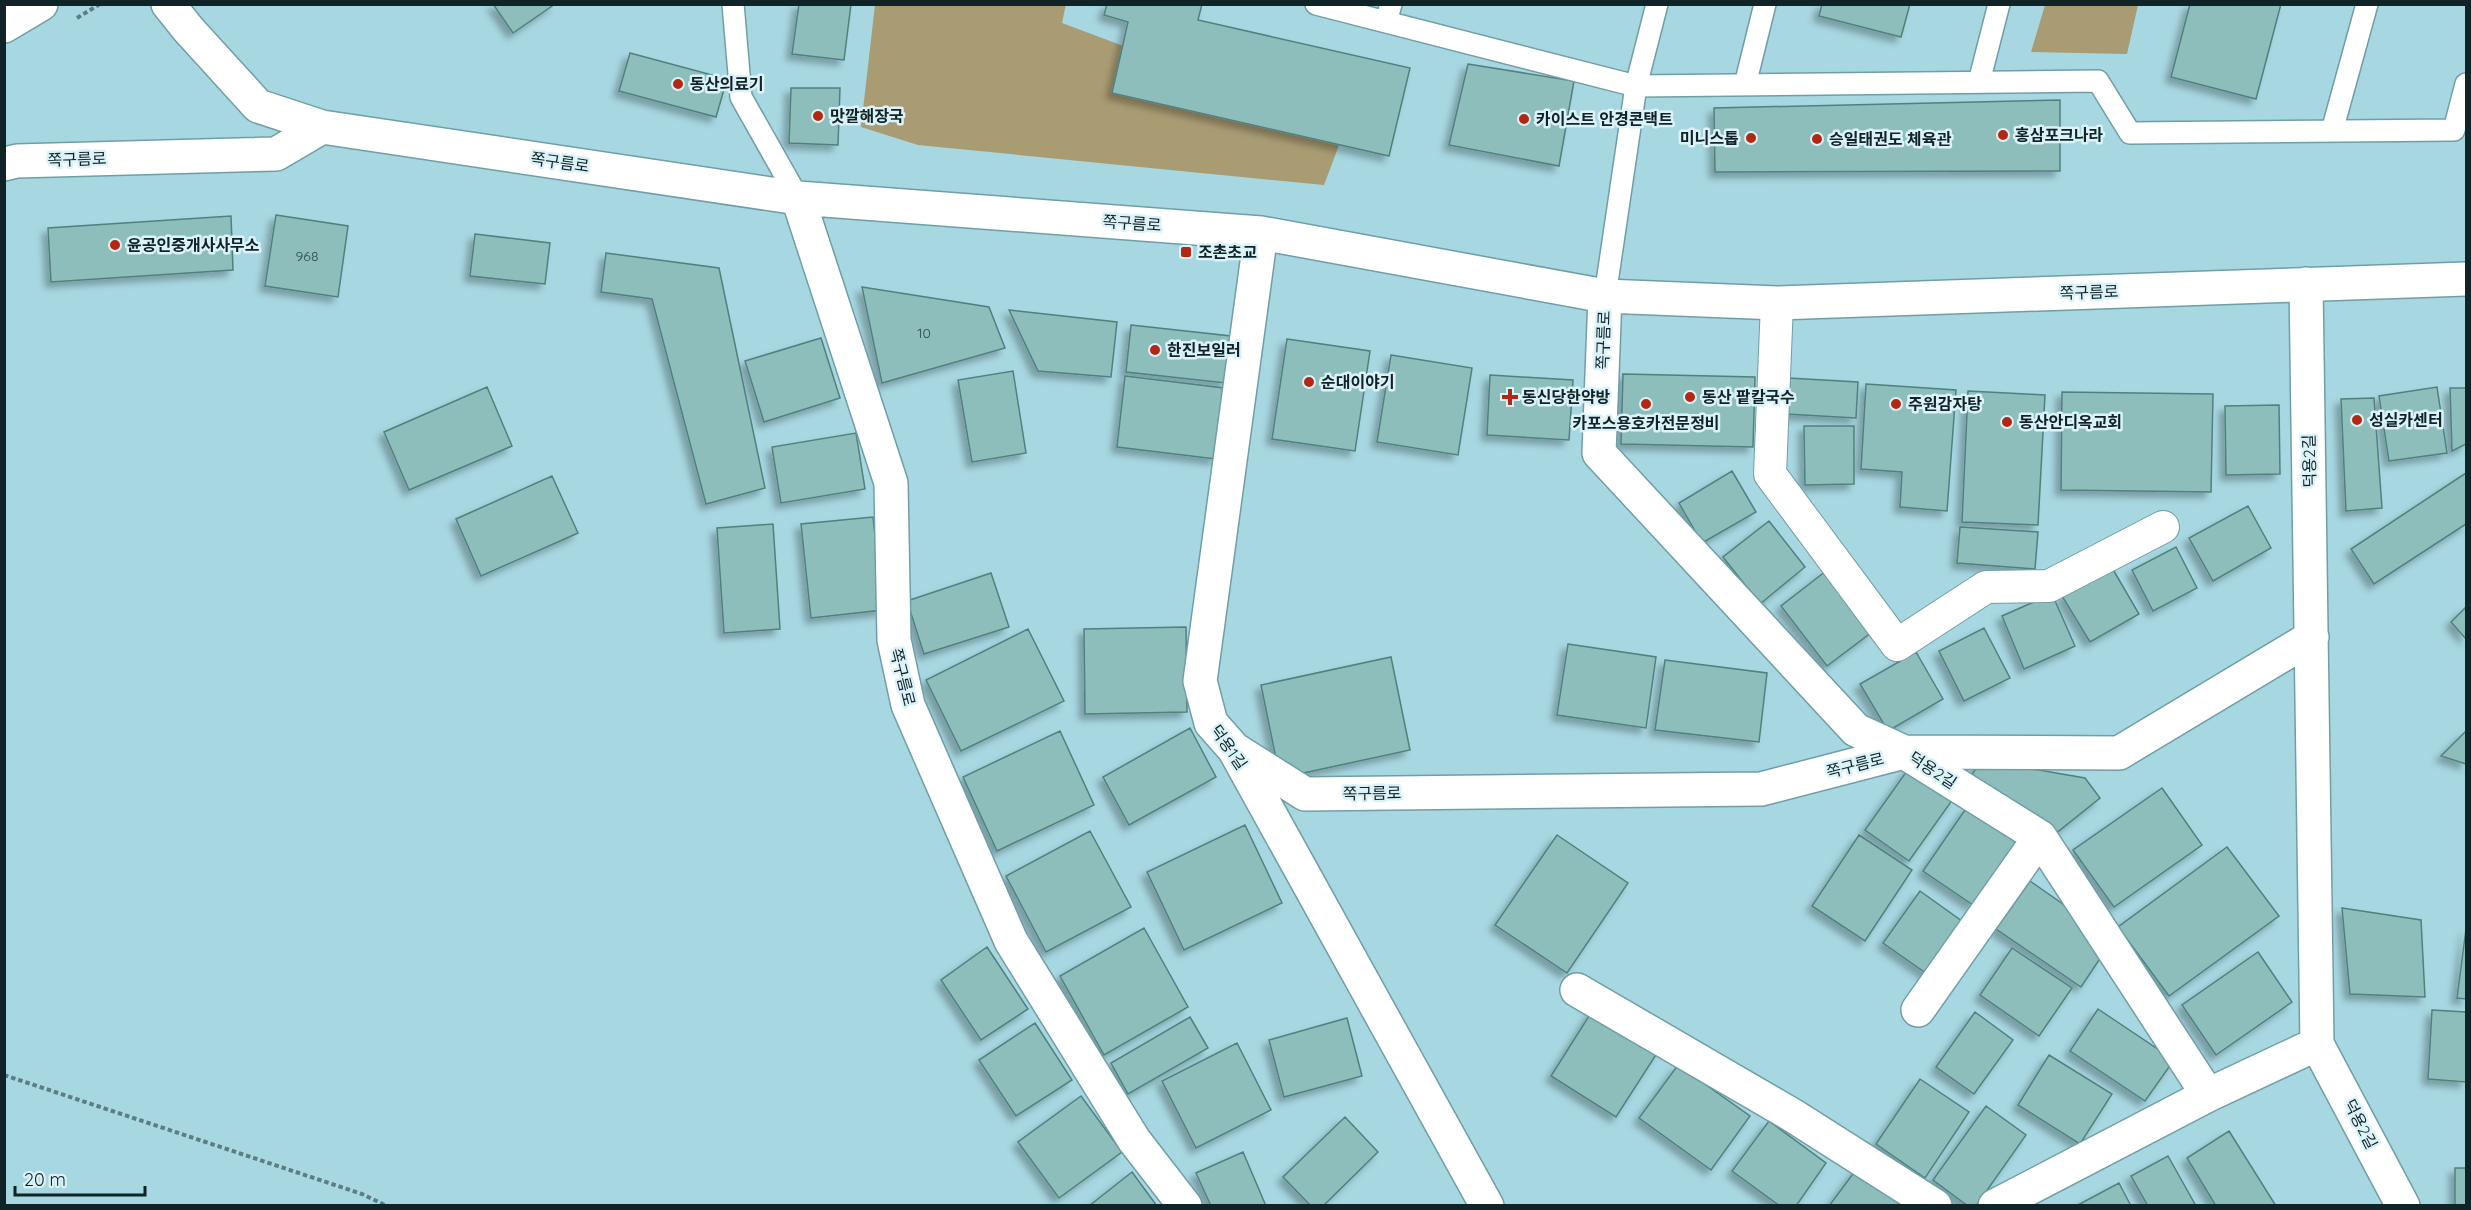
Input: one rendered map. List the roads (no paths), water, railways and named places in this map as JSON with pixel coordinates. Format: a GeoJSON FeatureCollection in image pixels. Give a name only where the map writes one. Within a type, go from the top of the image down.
{"type":"FeatureCollection","features":[{"type":"Feature","properties":{"kind":"street"},"geometry":{"type":"LineString","coordinates":[[4,26],[41,4]]}},
{"type":"Feature","properties":{"kind":"street","name":"쪽구름로"},"geometry":{"type":"LineString","coordinates":[[168,4],[258,106],[322,127],[798,198],[1261,233],[1605,296],[1777,303],[2466,279]]}},
{"type":"Feature","properties":{"kind":"street","name":"쪽구름로"},"geometry":{"type":"LineString","coordinates":[[4,164],[17,161],[276,154],[322,127]]}},
{"type":"Feature","properties":{"kind":"street","name":"쪽구름로"},"geometry":{"type":"LineString","coordinates":[[798,198],[891,483],[894,640],[908,705],[1011,941],[1134,1140],[1185,1206]]}},
{"type":"Feature","properties":{"kind":"street","name":"덕용1길"},"geometry":{"type":"LineString","coordinates":[[1261,233],[1200,681],[1211,723],[1234,749],[1487,1206]]}},
{"type":"Feature","properties":{"kind":"street","name":"덕용2길"},"geometry":{"type":"LineString","coordinates":[[2306,284],[2317,1044],[2403,1206]]}},
{"type":"Feature","properties":{"kind":"street","name":"쪽구름로"},"geometry":{"type":"LineString","coordinates":[[1605,296],[1599,453],[1856,730],[1904,752]]}},
{"type":"Feature","properties":{"kind":"street"},"geometry":{"type":"LineString","coordinates":[[1777,303],[1770,474],[1897,645],[1986,586],[2049,586],[2163,527]]}},
{"type":"Feature","properties":{"kind":"street","name":"덕용2길"},"geometry":{"type":"LineString","coordinates":[[1904,752],[2119,753],[2312,638]]}},
{"type":"Feature","properties":{"kind":"street","name":"쪽구름로"},"geometry":{"type":"LineString","coordinates":[[1234,749],[1305,794],[1761,789],[1904,752]]}},
{"type":"Feature","properties":{"kind":"street","name":"덕용2길"},"geometry":{"type":"LineString","coordinates":[[1904,752],[2040,837],[2208,1095]]}},
{"type":"Feature","properties":{"kind":"street"},"geometry":{"type":"LineString","coordinates":[[1918,1010],[2040,837]]}},
{"type":"Feature","properties":{"kind":"street"},"geometry":{"type":"LineString","coordinates":[[1576,990],[1792,1115],[1935,1206]]}},
{"type":"Feature","properties":{"kind":"street"},"geometry":{"type":"LineString","coordinates":[[1995,1206],[2208,1095],[2317,1044]]}},
{"type":"Feature","properties":{"kind":"lane","name":"쪽구름로"},"geometry":{"type":"LineString","coordinates":[[733,4],[741,97],[798,198]]}},
{"type":"Feature","properties":{"kind":"lane"},"geometry":{"type":"LineString","coordinates":[[1316,4],[1389,14],[1636,86],[2098,81],[2130,133],[2460,130],[2466,84]]}},
{"type":"Feature","properties":{"kind":"lane"},"geometry":{"type":"LineString","coordinates":[[1605,296],[1636,86],[1657,4]]}},
{"type":"Feature","properties":{"kind":"lane"},"geometry":{"type":"LineString","coordinates":[[1745,85],[1765,4]]}},
{"type":"Feature","properties":{"kind":"lane"},"geometry":{"type":"LineString","coordinates":[[1979,82],[1999,4]]}},
{"type":"Feature","properties":{"kind":"lane"},"geometry":{"type":"LineString","coordinates":[[2332,131],[2367,4]]}},
{"type":"Feature","properties":{"kind":"place","name":"동산의료기"},"geometry":{"type":"Point","coordinates":[678,84]}},
{"type":"Feature","properties":{"kind":"place","name":"맛깔해장국"},"geometry":{"type":"Point","coordinates":[818,116]}},
{"type":"Feature","properties":{"kind":"place","name":"카이스트 안경콘택트"},"geometry":{"type":"Point","coordinates":[1524,119]}},
{"type":"Feature","properties":{"kind":"place","name":"홍삼포크나라"},"geometry":{"type":"Point","coordinates":[2003,135]}},
{"type":"Feature","properties":{"kind":"place","name":"미니스톱"},"geometry":{"type":"Point","coordinates":[1751,138]}},
{"type":"Feature","properties":{"kind":"place","name":"승일태권도 체육관"},"geometry":{"type":"Point","coordinates":[1817,139]}},
{"type":"Feature","properties":{"kind":"place","name":"윤공인중개사사무소"},"geometry":{"type":"Point","coordinates":[115,245]}},
{"type":"Feature","properties":{"kind":"place","name":"조촌초교"},"geometry":{"type":"Point","coordinates":[1186,252]}},
{"type":"Feature","properties":{"kind":"place","name":"한진보일러"},"geometry":{"type":"Point","coordinates":[1155,350]}},
{"type":"Feature","properties":{"kind":"place","name":"순대이야기"},"geometry":{"type":"Point","coordinates":[1309,382]}},
{"type":"Feature","properties":{"kind":"place","name":"동신당한약방"},"geometry":{"type":"Point","coordinates":[1510,397]}},
{"type":"Feature","properties":{"kind":"place","name":"동산 팥칼국수"},"geometry":{"type":"Point","coordinates":[1690,397]}},
{"type":"Feature","properties":{"kind":"place","name":"카포스용호카전문정비"},"geometry":{"type":"Point","coordinates":[1646,404]}},
{"type":"Feature","properties":{"kind":"place","name":"주원감자탕"},"geometry":{"type":"Point","coordinates":[1896,404]}},
{"type":"Feature","properties":{"kind":"place","name":"성실카센터"},"geometry":{"type":"Point","coordinates":[2357,420]}},
{"type":"Feature","properties":{"kind":"place","name":"동산안디옥교회"},"geometry":{"type":"Point","coordinates":[2007,422]}}]}
